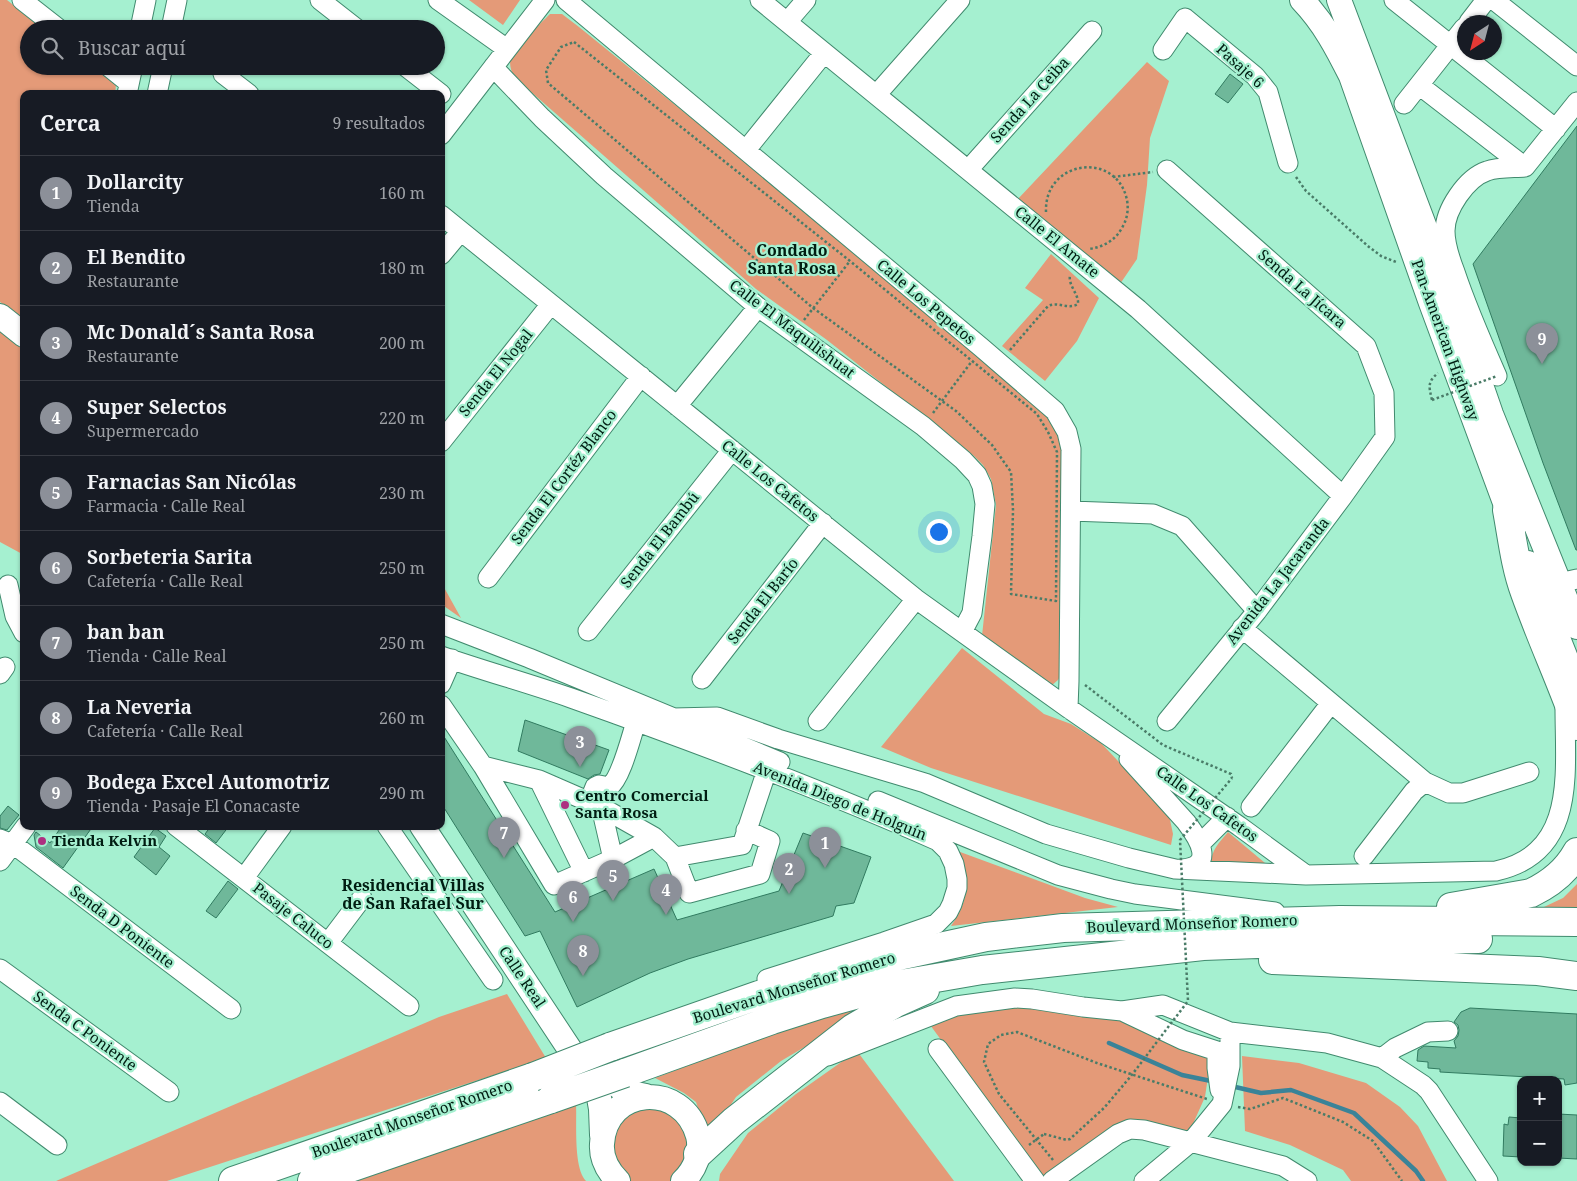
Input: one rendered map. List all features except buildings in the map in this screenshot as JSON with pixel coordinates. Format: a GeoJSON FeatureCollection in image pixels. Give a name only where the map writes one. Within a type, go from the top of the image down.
{"type":"FeatureCollection","features":[{"type":"Feature","properties":{"kind":"highway"},"geometry":{"type":"LineString","coordinates":[[1507,510],[1515,557],[1524,591],[1571,690],[1577,726]]}},
{"type":"Feature","properties":{"kind":"highway"},"geometry":{"type":"LineString","coordinates":[[1381,920],[1531,893],[1542,888],[1559,874],[1577,852]]}},
{"type":"Feature","properties":{"kind":"highway"},"geometry":{"type":"LineString","coordinates":[[1381,920],[1577,922]]}},
{"type":"Feature","properties":{"kind":"highway","name":"Boulevard Monseñor Romero"},"geometry":{"type":"LineString","coordinates":[[233,1181],[533,1077],[613,1046],[759,996],[866,963],[986,937],[1063,928],[1381,920]]}},
{"type":"Feature","properties":{"kind":"highway"},"geometry":{"type":"LineString","coordinates":[[1089,958],[1203,946],[1577,937]]}},
{"type":"Feature","properties":{"kind":"highway"},"geometry":{"type":"LineString","coordinates":[[1089,958],[1337,962],[1538,971],[1577,976]]}},
{"type":"Feature","properties":{"kind":"highway","name":"Boulevard Monseñor Romero"},"geometry":{"type":"LineString","coordinates":[[312,1181],[822,1004],[901,984],[982,970],[1089,958]]}},
{"type":"Feature","properties":{"kind":"highway"},"geometry":{"type":"LineString","coordinates":[[693,1171],[717,1136],[853,1028],[896,1003],[934,985],[982,970]]}},
{"type":"Feature","properties":{"kind":"main road","name":"Pan-American Highway"},"geometry":{"type":"LineString","coordinates":[[1302,0],[1324,26],[1351,76],[1431,303],[1507,510]]}},
{"type":"Feature","properties":{"kind":"main road","name":"Pan-American Highway"},"geometry":{"type":"LineString","coordinates":[[1339,0],[1441,270],[1491,414],[1568,581],[1577,627]]}},
{"type":"Feature","properties":{"kind":"main road"},"geometry":{"type":"LineString","coordinates":[[0,316],[20,332]]}},
{"type":"Feature","properties":{"kind":"main road","name":"Calle Real"},"geometry":{"type":"LineString","coordinates":[[425,830],[598,1092],[601,1109],[601,1149],[605,1163],[618,1181]]}},
{"type":"Feature","properties":{"kind":"main road","name":"Calle Real"},"geometry":{"type":"LineString","coordinates":[[438,830],[574,1034],[615,1086],[627,1093],[661,1098],[675,1103],[686,1112],[694,1125],[698,1139],[693,1171]]}},
{"type":"Feature","properties":{"kind":"main road"},"geometry":{"type":"LineString","coordinates":[[602,1135],[608,1120],[618,1108],[631,1100],[646,1096]]}},
{"type":"Feature","properties":{"kind":"street"},"geometry":{"type":"LineString","coordinates":[[22,0],[48,20]]}},
{"type":"Feature","properties":{"kind":"street"},"geometry":{"type":"LineString","coordinates":[[142,20],[146,0]]}},
{"type":"Feature","properties":{"kind":"street"},"geometry":{"type":"LineString","coordinates":[[173,20],[177,0]]}},
{"type":"Feature","properties":{"kind":"street"},"geometry":{"type":"LineString","coordinates":[[320,0],[346,20]]}},
{"type":"Feature","properties":{"kind":"street"},"geometry":{"type":"LineString","coordinates":[[438,0],[507,49]]}},
{"type":"Feature","properties":{"kind":"street"},"geometry":{"type":"LineString","coordinates":[[445,130],[545,0]]}},
{"type":"Feature","properties":{"kind":"street","name":"Calle Los Pepetos"},"geometry":{"type":"LineString","coordinates":[[566,0],[746,150],[977,355],[999,363],[1055,411],[1067,432],[1071,449],[1068,708]]}},
{"type":"Feature","properties":{"kind":"street","name":"Calle El Amate"},"geometry":{"type":"LineString","coordinates":[[760,0],[1138,309],[1343,496]]}},
{"type":"Feature","properties":{"kind":"street"},"geometry":{"type":"LineString","coordinates":[[787,22],[806,0]]}},
{"type":"Feature","properties":{"kind":"street"},"geometry":{"type":"LineString","coordinates":[[877,94],[960,0]]}},
{"type":"Feature","properties":{"kind":"street"},"geometry":{"type":"LineString","coordinates":[[1394,0],[1556,129]]}},
{"type":"Feature","properties":{"kind":"street"},"geometry":{"type":"LineString","coordinates":[[1474,15],[1486,0]]}},
{"type":"Feature","properties":{"kind":"street"},"geometry":{"type":"LineString","coordinates":[[1494,0],[1577,66]]}},
{"type":"Feature","properties":{"kind":"street","name":"Pasaje 6"},"geometry":{"type":"LineString","coordinates":[[1164,50],[1185,18],[1255,76],[1268,92],[1288,163]]}},
{"type":"Feature","properties":{"kind":"street","name":"Senda La Ceiba"},"geometry":{"type":"LineString","coordinates":[[968,170],[1092,31]]}},
{"type":"Feature","properties":{"kind":"street"},"geometry":{"type":"LineString","coordinates":[[1404,104],[1457,37]]}},
{"type":"Feature","properties":{"kind":"street"},"geometry":{"type":"LineString","coordinates":[[746,150],[824,53]]}},
{"type":"Feature","properties":{"kind":"street","name":"Calle El Maquilishuat"},"geometry":{"type":"LineString","coordinates":[[493,67],[542,118],[604,176],[758,307],[923,426],[977,475],[984,494],[982,536],[972,613],[962,632]]}},
{"type":"Feature","properties":{"kind":"street"},"geometry":{"type":"LineString","coordinates":[[158,90],[161,75]]}},
{"type":"Feature","properties":{"kind":"street"},"geometry":{"type":"LineString","coordinates":[[224,75],[244,90]]}},
{"type":"Feature","properties":{"kind":"street"},"geometry":{"type":"LineString","coordinates":[[417,75],[436,90]]}},
{"type":"Feature","properties":{"kind":"street"},"geometry":{"type":"LineString","coordinates":[[1419,85],[1525,167]]}},
{"type":"Feature","properties":{"kind":"street"},"geometry":{"type":"LineString","coordinates":[[445,97],[461,109]]}},
{"type":"Feature","properties":{"kind":"street"},"geometry":{"type":"LineString","coordinates":[[1497,376],[1465,302],[1448,253],[1445,231],[1448,214],[1458,196],[1472,180],[1487,171],[1525,167],[1577,102]]}},
{"type":"Feature","properties":{"kind":"street","name":"Senda La Jícara"},"geometry":{"type":"LineString","coordinates":[[1166,170],[1366,346],[1384,393],[1385,437]]}},
{"type":"Feature","properties":{"kind":"street","name":"Calle Los Cafetos"},"geometry":{"type":"LineString","coordinates":[[445,218],[916,598],[1068,708],[1306,875]]}},
{"type":"Feature","properties":{"kind":"street"},"geometry":{"type":"LineString","coordinates":[[445,250],[461,231]]}},
{"type":"Feature","properties":{"kind":"street","name":"Senda El Nogal"},"geometry":{"type":"LineString","coordinates":[[445,437],[551,304]]}},
{"type":"Feature","properties":{"kind":"street"},"geometry":{"type":"LineString","coordinates":[[677,406],[758,307]]}},
{"type":"Feature","properties":{"kind":"street","name":"Senda El Cortéz Blanco"},"geometry":{"type":"LineString","coordinates":[[488,578],[640,376]]}},
{"type":"Feature","properties":{"kind":"street","name":"Avenida La Jacaranda"},"geometry":{"type":"LineString","coordinates":[[1167,721],[1256,611],[1385,437]]}},
{"type":"Feature","properties":{"kind":"street","name":"Senda El Bambú"},"geometry":{"type":"LineString","coordinates":[[588,631],[732,450]]}},
{"type":"Feature","properties":{"kind":"street"},"geometry":{"type":"LineString","coordinates":[[1071,511],[1153,514],[1182,526],[1256,611]]}},
{"type":"Feature","properties":{"kind":"street","name":"Senda El Barío"},"geometry":{"type":"LineString","coordinates":[[702,679],[823,523]]}},
{"type":"Feature","properties":{"kind":"street"},"geometry":{"type":"LineString","coordinates":[[8,585],[15,616],[20,625]]}},
{"type":"Feature","properties":{"kind":"street"},"geometry":{"type":"LineString","coordinates":[[818,721],[916,598]]}},
{"type":"Feature","properties":{"kind":"street"},"geometry":{"type":"LineString","coordinates":[[445,615],[528,658]]}},
{"type":"Feature","properties":{"kind":"street","name":"Avenida Diego de Holguín"},"geometry":{"type":"LineString","coordinates":[[445,626],[1058,875],[1135,894],[1340,920]]}},
{"type":"Feature","properties":{"kind":"street"},"geometry":{"type":"LineString","coordinates":[[1242,628],[1425,782],[1450,793],[1463,793],[1529,772]]}},
{"type":"Feature","properties":{"kind":"street","name":"Avenida Diego de Holguín"},"geometry":{"type":"LineString","coordinates":[[446,658],[570,698],[767,770],[855,805],[938,841],[948,851],[954,864],[957,888],[952,904],[943,918],[930,927],[754,983],[675,1012],[637,1030],[613,1046]]}},
{"type":"Feature","properties":{"kind":"street"},"geometry":{"type":"LineString","coordinates":[[673,718],[717,717],[778,739],[925,783],[1046,834],[1175,869],[1306,875],[1496,871],[1516,865],[1534,854],[1549,839],[1562,814],[1571,690]]}},
{"type":"Feature","properties":{"kind":"street"},"geometry":{"type":"LineString","coordinates":[[1251,807],[1331,703]]}},
{"type":"Feature","properties":{"kind":"street"},"geometry":{"type":"LineString","coordinates":[[445,710],[483,766],[554,885],[654,837]]}},
{"type":"Feature","properties":{"kind":"street"},"geometry":{"type":"LineString","coordinates":[[613,858],[595,805],[595,787],[609,788],[613,785],[618,776],[636,722]]}},
{"type":"Feature","properties":{"kind":"street","name":"Calle Los Cafetos"},"geometry":{"type":"LineString","coordinates":[[1107,735],[1186,822],[1200,844]]}},
{"type":"Feature","properties":{"kind":"street"},"geometry":{"type":"LineString","coordinates":[[483,766],[538,780],[595,805],[654,837],[675,857],[690,893],[760,874],[770,841],[746,830]]}},
{"type":"Feature","properties":{"kind":"street"},"geometry":{"type":"LineString","coordinates":[[675,857],[742,845],[767,770]]}},
{"type":"Feature","properties":{"kind":"street"},"geometry":{"type":"LineString","coordinates":[[538,780],[584,872]]}},
{"type":"Feature","properties":{"kind":"street"},"geometry":{"type":"LineString","coordinates":[[1364,856],[1414,791],[1425,782]]}},
{"type":"Feature","properties":{"kind":"street"},"geometry":{"type":"LineString","coordinates":[[1175,869],[1188,868],[1197,864],[1202,854],[1200,844],[1227,818]]}},
{"type":"Feature","properties":{"kind":"street"},"geometry":{"type":"LineString","coordinates":[[0,861],[6,842],[21,830]]}},
{"type":"Feature","properties":{"kind":"street","name":"Pasaje Caluco"},"geometry":{"type":"LineString","coordinates":[[181,830],[409,1006]]}},
{"type":"Feature","properties":{"kind":"street"},"geometry":{"type":"LineString","coordinates":[[244,878],[279,830]]}},
{"type":"Feature","properties":{"kind":"street"},"geometry":{"type":"LineString","coordinates":[[390,830],[493,980]]}},
{"type":"Feature","properties":{"kind":"street","name":"Senda D Poniente"},"geometry":{"type":"LineString","coordinates":[[6,842],[231,1009]]}},
{"type":"Feature","properties":{"kind":"street"},"geometry":{"type":"LineString","coordinates":[[328,943],[362,898]]}},
{"type":"Feature","properties":{"kind":"street","name":"Senda C Poniente"},"geometry":{"type":"LineString","coordinates":[[0,969],[169,1092]]}},
{"type":"Feature","properties":{"kind":"street"},"geometry":{"type":"LineString","coordinates":[[808,1063],[956,1006],[1015,998],[1122,1011],[1163,1005],[1230,1032],[1327,1043],[1382,1058],[1429,1091],[1488,1181]]}},
{"type":"Feature","properties":{"kind":"street"},"geometry":{"type":"LineString","coordinates":[[1122,1011],[1183,1040],[1217,1051],[1217,1068],[1222,1104]]}},
{"type":"Feature","properties":{"kind":"street"},"geometry":{"type":"LineString","coordinates":[[1382,1058],[1395,1048],[1428,1032],[1448,1031]]}},
{"type":"Feature","properties":{"kind":"street"},"geometry":{"type":"LineString","coordinates":[[1144,1181],[1191,1142],[1222,1104],[1230,1066],[1230,1032]]}},
{"type":"Feature","properties":{"kind":"street"},"geometry":{"type":"LineString","coordinates":[[938,1049],[1036,1181]]}},
{"type":"Feature","properties":{"kind":"street"},"geometry":{"type":"LineString","coordinates":[[0,1102],[57,1145]]}},
{"type":"Feature","properties":{"kind":"street"},"geometry":{"type":"LineString","coordinates":[[1057,1177],[1118,1134],[1130,1129],[1144,1130],[1283,1166],[1307,1181]]}},
{"type":"Feature","properties":{"kind":"path"},"geometry":{"type":"LineString","coordinates":[[574,42],[850,260],[977,355],[1037,414],[1057,452],[1056,601],[1012,594],[1013,510],[1011,472],[992,445],[956,411],[813,308],[548,83],[546,70],[561,47],[574,42]]}},
{"type":"Feature","properties":{"kind":"path"},"geometry":{"type":"LineString","coordinates":[[1288,163],[1306,191],[1381,256],[1402,266]]}},
{"type":"Feature","properties":{"kind":"path"},"geometry":{"type":"LineString","coordinates":[[999,363],[1048,306],[1056,304],[1073,307],[1078,304],[1078,298],[1069,280],[1074,257],[1106,244],[1121,231],[1128,213],[1125,193],[1120,184],[1104,171],[1089,168],[1074,169],[1064,174],[1051,187],[1047,196],[1046,214],[1037,226]]}},
{"type":"Feature","properties":{"kind":"path"},"geometry":{"type":"LineString","coordinates":[[1113,177],[1166,170]]}},
{"type":"Feature","properties":{"kind":"path"},"geometry":{"type":"LineString","coordinates":[[794,333],[850,260]]}},
{"type":"Feature","properties":{"kind":"path"},"geometry":{"type":"LineString","coordinates":[[923,426],[977,355]]}},
{"type":"Feature","properties":{"kind":"path"},"geometry":{"type":"LineString","coordinates":[[1440,371],[1430,381],[1429,387],[1432,400],[1497,376]]}},
{"type":"Feature","properties":{"kind":"path"},"geometry":{"type":"LineString","coordinates":[[1044,1134],[1067,1140],[1070,1139],[1104,1108],[1188,1001],[1180,840],[1232,778]]}},
{"type":"Feature","properties":{"kind":"path"},"geometry":{"type":"LineString","coordinates":[[1057,1177],[1037,1139],[999,1094],[984,1062],[988,1044],[1001,1035],[1017,1032],[1096,1063],[1222,1104],[1250,1109],[1283,1098],[1343,1122],[1373,1141],[1402,1181]]}},
{"type":"Feature","properties":{"kind":"shaded area"},"geometry":{"type":"Polygon","coordinates":[[[0,0],[7,0],[33,20],[20,20],[20,75],[104,75],[116,85],[115,90],[20,90],[20,318],[0,302],[0,0]]]}},
{"type":"Feature","properties":{"kind":"shaded area"},"geometry":{"type":"Polygon","coordinates":[[[469,0],[520,0],[503,25],[469,0]]]}},
{"type":"Feature","properties":{"kind":"shaded area"},"geometry":{"type":"Polygon","coordinates":[[[550,14],[562,14],[579,27],[742,159],[1043,410],[1052,420],[1062,437],[1062,673],[1051,686],[982,636],[996,505],[991,479],[983,465],[827,340],[756,289],[514,77],[510,64],[512,57],[527,37],[550,14]]]}},
{"type":"Feature","properties":{"kind":"shaded area"},"geometry":{"type":"Polygon","coordinates":[[[1147,62],[1169,81],[1150,138],[1147,185],[1137,259],[1120,284],[1017,200],[1147,62]]]}},
{"type":"Feature","properties":{"kind":"shaded area"},"geometry":{"type":"Polygon","coordinates":[[[1051,254],[1099,298],[1077,341],[1045,381],[1002,346],[1043,300],[1025,288],[1051,254]]]}},
{"type":"Feature","properties":{"kind":"shaded area"},"geometry":{"type":"Polygon","coordinates":[[[0,325],[20,342],[20,553],[0,542],[0,325]]]}},
{"type":"Feature","properties":{"kind":"shaded area"},"geometry":{"type":"Polygon","coordinates":[[[445,589],[461,618],[445,607],[445,589]]]}},
{"type":"Feature","properties":{"kind":"shaded area"},"geometry":{"type":"Polygon","coordinates":[[[962,648],[1044,714],[1071,724],[1101,743],[1169,815],[1173,834],[1171,845],[931,768],[881,747],[962,648]]]}},
{"type":"Feature","properties":{"kind":"shaded area"},"geometry":{"type":"Polygon","coordinates":[[[1228,832],[1271,868],[1211,865],[1214,851],[1228,832]]]}},
{"type":"Feature","properties":{"kind":"shaded area"},"geometry":{"type":"Polygon","coordinates":[[[952,849],[1085,898],[1118,907],[951,926],[958,915],[965,897],[964,880],[952,849]]]}},
{"type":"Feature","properties":{"kind":"shaded area"},"geometry":{"type":"Polygon","coordinates":[[[1577,884],[1577,913],[1527,915],[1563,898],[1577,884]]]}},
{"type":"Feature","properties":{"kind":"shaded area"},"geometry":{"type":"Polygon","coordinates":[[[507,994],[546,1058],[167,1181],[56,1181],[439,1017],[507,994]]]}},
{"type":"Feature","properties":{"kind":"shaded area"},"geometry":{"type":"Polygon","coordinates":[[[867,1003],[857,1016],[781,1061],[736,1097],[708,1139],[696,1102],[684,1093],[655,1078],[795,1025],[867,1003]]]}},
{"type":"Feature","properties":{"kind":"shaded area"},"geometry":{"type":"Polygon","coordinates":[[[1013,1004],[1118,1018],[1177,1047],[1211,1056],[1205,1097],[1188,1135],[1126,1120],[1043,1179],[925,1018],[1013,1004]]]}},
{"type":"Feature","properties":{"kind":"shaded area"},"geometry":{"type":"Polygon","coordinates":[[[857,1051],[954,1181],[719,1181],[720,1174],[748,1133],[796,1094],[857,1051]]]}},
{"type":"Feature","properties":{"kind":"shaded area"},"geometry":{"type":"Polygon","coordinates":[[[1242,1056],[1299,1063],[1366,1083],[1400,1107],[1418,1126],[1447,1181],[1351,1181],[1343,1170],[1290,1145],[1245,1131],[1242,1056]]]}},
{"type":"Feature","properties":{"kind":"shaded area"},"geometry":{"type":"Polygon","coordinates":[[[576,1102],[577,1155],[582,1175],[586,1181],[357,1181],[576,1102]]]}},
{"type":"Feature","properties":{"kind":"shaded area"},"geometry":{"type":"Polygon","coordinates":[[[635,1104],[677,1112],[692,1152],[672,1181],[628,1181],[614,1170],[612,1119],[635,1104]]]}},
{"type":"Feature","properties":{"kind":"waterway"},"geometry":{"type":"LineString","coordinates":[[1109,1043],[1182,1075],[1211,1081]]}},
{"type":"Feature","properties":{"kind":"waterway"},"geometry":{"type":"LineString","coordinates":[[1231,1086],[1261,1093],[1291,1090],[1354,1113],[1416,1171],[1423,1181]]}},
{"type":"Feature","properties":{"kind":"place","name":"Bodega Excel Automotriz"},"geometry":{"type":"Point","coordinates":[1542,364]}},
{"type":"Feature","properties":{"kind":"place","name":"Mc Donald´s Santa Rosa"},"geometry":{"type":"Point","coordinates":[580,767]}},
{"type":"Feature","properties":{"kind":"place","name":"Centro Comercial Santa Rosa"},"geometry":{"type":"Point","coordinates":[565,805]}},
{"type":"Feature","properties":{"kind":"place","name":"Tienda Kelvin"},"geometry":{"type":"Point","coordinates":[42,841]}},
{"type":"Feature","properties":{"kind":"place","name":"ban ban"},"geometry":{"type":"Point","coordinates":[504,858]}},
{"type":"Feature","properties":{"kind":"place","name":"Dollarcity"},"geometry":{"type":"Point","coordinates":[825,868]}},
{"type":"Feature","properties":{"kind":"place","name":"El Bendito"},"geometry":{"type":"Point","coordinates":[789,894]}},
{"type":"Feature","properties":{"kind":"place","name":"Farnacias San Nicólas"},"geometry":{"type":"Point","coordinates":[613,901]}},
{"type":"Feature","properties":{"kind":"place","name":"Super Selectos"},"geometry":{"type":"Point","coordinates":[666,915]}},
{"type":"Feature","properties":{"kind":"place","name":"Sorbeteria Sarita"},"geometry":{"type":"Point","coordinates":[573,922]}},
{"type":"Feature","properties":{"kind":"place","name":"La Neveria"},"geometry":{"type":"Point","coordinates":[583,976]}},
{"type":"Feature","properties":{"kind":"district","name":"Condado Santa Rosa"},"geometry":{"type":"Point","coordinates":[792,259]}},
{"type":"Feature","properties":{"kind":"district","name":"Residencial Villas de San Rafael Sur"},"geometry":{"type":"Point","coordinates":[413,894]}}]}
